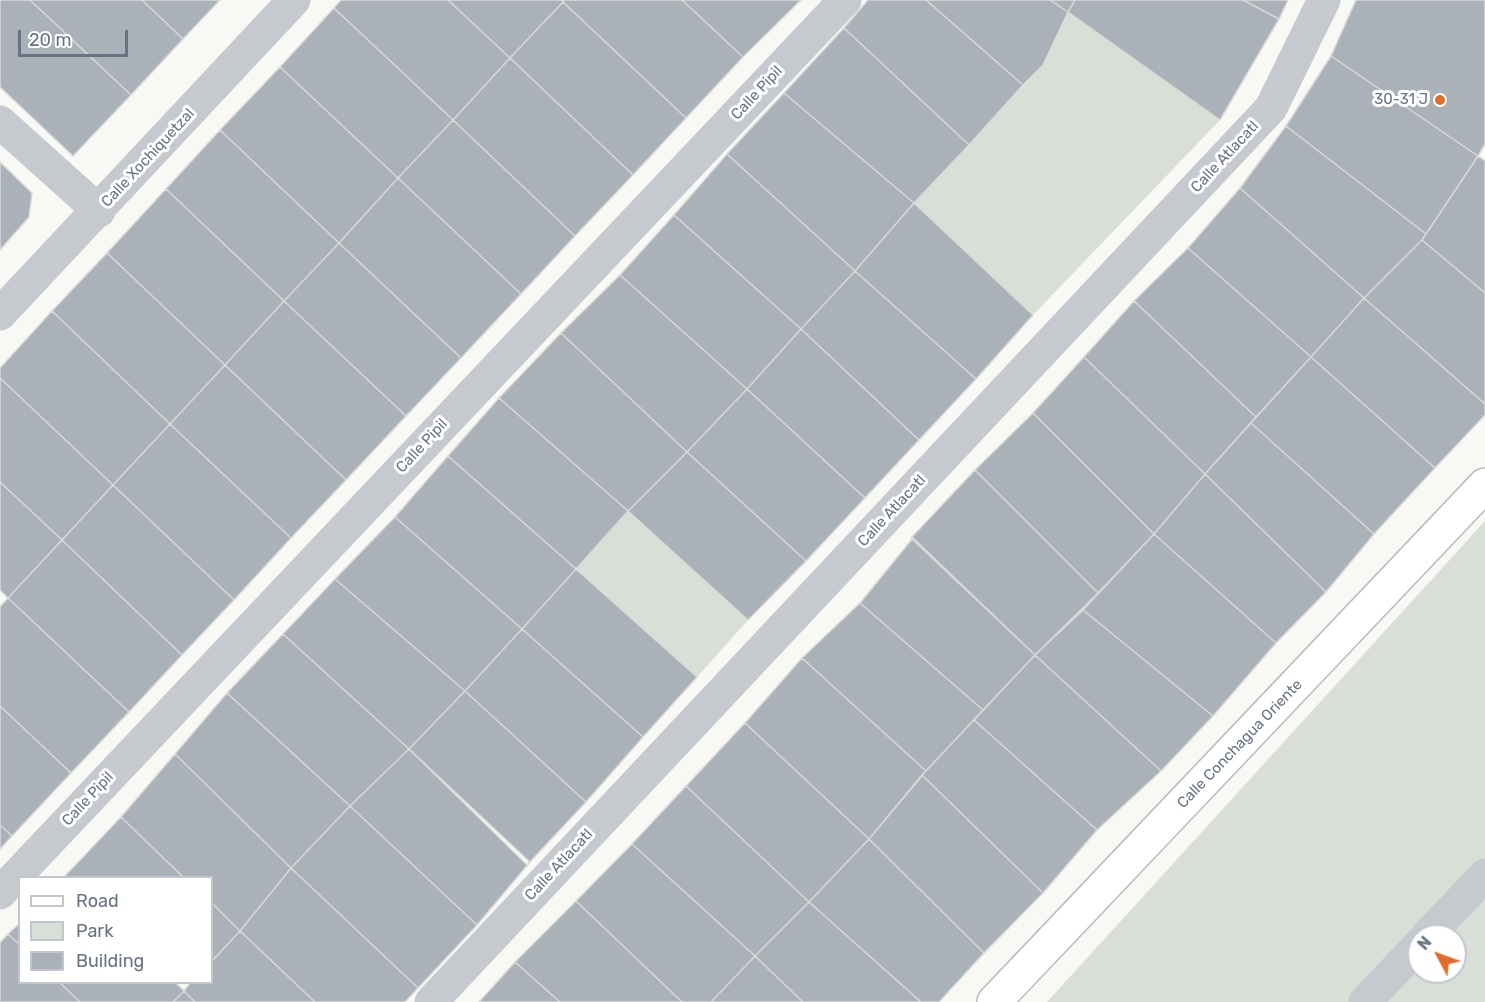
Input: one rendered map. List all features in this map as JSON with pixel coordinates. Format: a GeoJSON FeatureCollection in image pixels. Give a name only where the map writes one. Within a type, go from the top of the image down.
{"type":"FeatureCollection","features":[{"type":"Feature","properties":{"kind":"main road","name":"Calle Conchagua Oriente"},"geometry":{"type":"LineString","coordinates":[[994,1002],[1485,485]]}},
{"type":"Feature","properties":{"kind":"street","name":"Calle Xochiquetzal"},"geometry":{"type":"LineString","coordinates":[[0,314],[99,211],[294,0]]}},
{"type":"Feature","properties":{"kind":"street","name":"Calle Pipil"},"geometry":{"type":"LineString","coordinates":[[0,893],[845,0]]}},
{"type":"Feature","properties":{"kind":"street","name":"Calle Atlacatl"},"geometry":{"type":"LineString","coordinates":[[431,1002],[1270,108],[1324,0]]}},
{"type":"Feature","properties":{"kind":"street"},"geometry":{"type":"LineString","coordinates":[[0,122],[99,211]]}},
{"type":"Feature","properties":{"kind":"street"},"geometry":{"type":"LineString","coordinates":[[1438,924],[1485,875]]}},
{"type":"Feature","properties":{"kind":"street"},"geometry":{"type":"LineString","coordinates":[[1365,1002],[1407,958]]}},
{"type":"Feature","properties":{"kind":"green space"},"geometry":{"type":"Polygon","coordinates":[[[1068,12],[1220,120],[1033,315],[914,203],[1043,65],[1068,12]]]}},
{"type":"Feature","properties":{"kind":"green space"},"geometry":{"type":"Polygon","coordinates":[[[628,511],[748,620],[697,677],[576,569],[628,511]]]}},
{"type":"Feature","properties":{"kind":"green space"},"geometry":{"type":"Polygon","coordinates":[[[1485,521],[1485,1002],[1047,1002],[1485,521]]]}},
{"type":"Feature","properties":{"kind":"building"},"geometry":{"type":"Polygon","coordinates":[[[0,0],[30,0],[131,95],[73,156],[0,87],[0,0]]]}},
{"type":"Feature","properties":{"kind":"building"},"geometry":{"type":"Polygon","coordinates":[[[30,0],[142,0],[183,39],[131,95],[30,0]]]}},
{"type":"Feature","properties":{"kind":"building"},"geometry":{"type":"Polygon","coordinates":[[[142,0],[220,0],[183,39],[142,0]]]}},
{"type":"Feature","properties":{"kind":"building"},"geometry":{"type":"Polygon","coordinates":[[[341,0],[448,0],[510,58],[453,120],[334,8],[341,0]]]}},
{"type":"Feature","properties":{"kind":"building"},"geometry":{"type":"Polygon","coordinates":[[[448,0],[561,0],[563,2],[510,58],[448,0]]]}},
{"type":"Feature","properties":{"kind":"building"},"geometry":{"type":"Polygon","coordinates":[[[564,0],[682,0],[743,57],[686,118],[563,2],[564,0]]]}},
{"type":"Feature","properties":{"kind":"building"},"geometry":{"type":"Polygon","coordinates":[[[682,0],[801,0],[743,57],[682,0]]]}},
{"type":"Feature","properties":{"kind":"building"},"geometry":{"type":"Polygon","coordinates":[[[868,0],[926,0],[1023,85],[969,145],[844,28],[868,0]]]}},
{"type":"Feature","properties":{"kind":"building"},"geometry":{"type":"Polygon","coordinates":[[[926,0],[1050,0],[1068,12],[1043,65],[1023,85],[926,0]]]}},
{"type":"Feature","properties":{"kind":"building"},"geometry":{"type":"Polygon","coordinates":[[[1050,0],[1075,0],[1068,12],[1050,0]]]}},
{"type":"Feature","properties":{"kind":"building"},"geometry":{"type":"Polygon","coordinates":[[[1075,0],[1243,0],[1279,19],[1220,120],[1068,12],[1075,0]]]}},
{"type":"Feature","properties":{"kind":"building"},"geometry":{"type":"Polygon","coordinates":[[[1243,0],[1288,0],[1279,19],[1243,0]]]}},
{"type":"Feature","properties":{"kind":"building","name":"30-31 J"},"geometry":{"type":"Polygon","coordinates":[[[1356,0],[1485,0],[1485,144],[1478,156],[1331,56],[1356,0]]]}},
{"type":"Feature","properties":{"kind":"building"},"geometry":{"type":"Polygon","coordinates":[[[563,2],[686,118],[633,175],[510,58],[563,2]]]}},
{"type":"Feature","properties":{"kind":"building"},"geometry":{"type":"Polygon","coordinates":[[[334,8],[453,120],[398,178],[280,67],[334,8]]]}},
{"type":"Feature","properties":{"kind":"building"},"geometry":{"type":"Polygon","coordinates":[[[844,28],[969,145],[914,203],[784,93],[844,28]]]}},
{"type":"Feature","properties":{"kind":"building"},"geometry":{"type":"Polygon","coordinates":[[[1331,56],[1478,156],[1426,234],[1286,126],[1331,56]]]}},
{"type":"Feature","properties":{"kind":"building"},"geometry":{"type":"Polygon","coordinates":[[[510,58],[633,175],[575,236],[453,120],[510,58]]]}},
{"type":"Feature","properties":{"kind":"building"},"geometry":{"type":"Polygon","coordinates":[[[280,67],[398,178],[339,243],[220,130],[280,67]]]}},
{"type":"Feature","properties":{"kind":"building"},"geometry":{"type":"Polygon","coordinates":[[[784,93],[914,203],[855,271],[727,154],[784,93]]]}},
{"type":"Feature","properties":{"kind":"building"},"geometry":{"type":"Polygon","coordinates":[[[453,120],[575,236],[521,294],[398,178],[453,120]]]}},
{"type":"Feature","properties":{"kind":"building"},"geometry":{"type":"Polygon","coordinates":[[[1286,126],[1426,234],[1364,298],[1240,188],[1286,126]]]}},
{"type":"Feature","properties":{"kind":"building"},"geometry":{"type":"Polygon","coordinates":[[[220,130],[339,243],[284,301],[166,189],[220,130]]]}},
{"type":"Feature","properties":{"kind":"building"},"geometry":{"type":"Polygon","coordinates":[[[727,154],[855,271],[801,329],[674,215],[727,154]]]}},
{"type":"Feature","properties":{"kind":"building"},"geometry":{"type":"Polygon","coordinates":[[[1478,156],[1485,161],[1485,293],[1422,240],[1478,156]]]}},
{"type":"Feature","properties":{"kind":"building"},"geometry":{"type":"Polygon","coordinates":[[[0,162],[32,193],[29,217],[0,250],[0,162]]]}},
{"type":"Feature","properties":{"kind":"building"},"geometry":{"type":"Polygon","coordinates":[[[398,178],[521,294],[461,358],[339,243],[398,178]]]}},
{"type":"Feature","properties":{"kind":"building"},"geometry":{"type":"Polygon","coordinates":[[[1240,188],[1364,298],[1311,357],[1188,248],[1240,188]]]}},
{"type":"Feature","properties":{"kind":"building"},"geometry":{"type":"Polygon","coordinates":[[[166,189],[284,301],[225,365],[107,253],[166,189]]]}},
{"type":"Feature","properties":{"kind":"building"},"geometry":{"type":"Polygon","coordinates":[[[914,203],[1033,315],[976,379],[855,271],[914,203]]]}},
{"type":"Feature","properties":{"kind":"building"},"geometry":{"type":"Polygon","coordinates":[[[674,215],[801,329],[747,389],[620,275],[674,215]]]}},
{"type":"Feature","properties":{"kind":"building"},"geometry":{"type":"Polygon","coordinates":[[[1422,240],[1485,293],[1485,404],[1364,298],[1422,240]]]}},
{"type":"Feature","properties":{"kind":"building"},"geometry":{"type":"Polygon","coordinates":[[[339,243],[461,358],[406,416],[284,301],[339,243]]]}},
{"type":"Feature","properties":{"kind":"building"},"geometry":{"type":"Polygon","coordinates":[[[1188,248],[1311,357],[1256,417],[1134,301],[1188,248]]]}},
{"type":"Feature","properties":{"kind":"building"},"geometry":{"type":"Polygon","coordinates":[[[107,253],[225,365],[170,424],[52,311],[107,253]]]}},
{"type":"Feature","properties":{"kind":"building"},"geometry":{"type":"Polygon","coordinates":[[[855,271],[976,379],[919,440],[801,329],[855,271]]]}},
{"type":"Feature","properties":{"kind":"building"},"geometry":{"type":"Polygon","coordinates":[[[620,275],[747,389],[687,452],[561,333],[620,275]]]}},
{"type":"Feature","properties":{"kind":"building"},"geometry":{"type":"Polygon","coordinates":[[[1364,298],[1485,404],[1485,415],[1435,468],[1311,357],[1364,298]]]}},
{"type":"Feature","properties":{"kind":"building"},"geometry":{"type":"Polygon","coordinates":[[[284,301],[406,416],[346,480],[225,365],[284,301]]]}},
{"type":"Feature","properties":{"kind":"building"},"geometry":{"type":"Polygon","coordinates":[[[1134,301],[1256,417],[1205,474],[1084,357],[1134,301]]]}},
{"type":"Feature","properties":{"kind":"building"},"geometry":{"type":"Polygon","coordinates":[[[52,311],[170,424],[113,485],[0,378],[0,368],[52,311]]]}},
{"type":"Feature","properties":{"kind":"building"},"geometry":{"type":"Polygon","coordinates":[[[801,329],[919,440],[865,498],[747,389],[801,329]]]}},
{"type":"Feature","properties":{"kind":"building"},"geometry":{"type":"Polygon","coordinates":[[[561,333],[687,452],[628,511],[499,398],[561,333]]]}},
{"type":"Feature","properties":{"kind":"building"},"geometry":{"type":"Polygon","coordinates":[[[1084,357],[1205,474],[1154,534],[1033,413],[1084,357]]]}},
{"type":"Feature","properties":{"kind":"building"},"geometry":{"type":"Polygon","coordinates":[[[1311,357],[1435,468],[1374,534],[1251,423],[1311,357]]]}},
{"type":"Feature","properties":{"kind":"building"},"geometry":{"type":"Polygon","coordinates":[[[225,365],[346,480],[291,538],[170,424],[225,365]]]}},
{"type":"Feature","properties":{"kind":"building"},"geometry":{"type":"Polygon","coordinates":[[[0,378],[113,485],[62,540],[0,482],[0,378]]]}},
{"type":"Feature","properties":{"kind":"building"},"geometry":{"type":"Polygon","coordinates":[[[747,389],[865,498],[806,561],[687,452],[747,389]]]}},
{"type":"Feature","properties":{"kind":"building"},"geometry":{"type":"Polygon","coordinates":[[[499,398],[628,511],[576,569],[448,456],[499,398]]]}},
{"type":"Feature","properties":{"kind":"building"},"geometry":{"type":"Polygon","coordinates":[[[1033,413],[1154,534],[1098,593],[975,470],[1033,413]]]}},
{"type":"Feature","properties":{"kind":"building"},"geometry":{"type":"Polygon","coordinates":[[[1251,423],[1374,534],[1326,592],[1205,474],[1251,423]]]}},
{"type":"Feature","properties":{"kind":"building"},"geometry":{"type":"Polygon","coordinates":[[[170,424],[291,538],[234,600],[113,485],[170,424]]]}},
{"type":"Feature","properties":{"kind":"building"},"geometry":{"type":"Polygon","coordinates":[[[687,452],[806,561],[748,620],[628,511],[687,452]]]}},
{"type":"Feature","properties":{"kind":"building"},"geometry":{"type":"Polygon","coordinates":[[[448,456],[576,569],[522,629],[395,517],[448,456]]]}},
{"type":"Feature","properties":{"kind":"building"},"geometry":{"type":"Polygon","coordinates":[[[975,470],[1098,593],[1035,655],[911,538],[975,470]]]}},
{"type":"Feature","properties":{"kind":"building"},"geometry":{"type":"Polygon","coordinates":[[[1205,474],[1326,592],[1276,643],[1154,534],[1205,474]]]}},
{"type":"Feature","properties":{"kind":"building"},"geometry":{"type":"Polygon","coordinates":[[[0,482],[62,540],[8,598],[0,590],[0,482]]]}},
{"type":"Feature","properties":{"kind":"building"},"geometry":{"type":"Polygon","coordinates":[[[113,485],[234,600],[182,655],[62,540],[113,485]]]}},
{"type":"Feature","properties":{"kind":"building"},"geometry":{"type":"Polygon","coordinates":[[[395,517],[522,629],[465,691],[335,579],[395,517]]]}},
{"type":"Feature","properties":{"kind":"building"},"geometry":{"type":"Polygon","coordinates":[[[1154,534],[1276,643],[1213,716],[1083,610],[1154,534]]]}},
{"type":"Feature","properties":{"kind":"building"},"geometry":{"type":"Polygon","coordinates":[[[913,538],[1035,655],[983,710],[860,603],[913,538]]]}},
{"type":"Feature","properties":{"kind":"building"},"geometry":{"type":"Polygon","coordinates":[[[62,540],[182,655],[129,712],[8,598],[62,540]]]}},
{"type":"Feature","properties":{"kind":"building"},"geometry":{"type":"Polygon","coordinates":[[[576,569],[697,677],[643,737],[522,629],[576,569]]]}},
{"type":"Feature","properties":{"kind":"building"},"geometry":{"type":"Polygon","coordinates":[[[335,579],[465,691],[409,749],[283,634],[335,579]]]}},
{"type":"Feature","properties":{"kind":"building"},"geometry":{"type":"Polygon","coordinates":[[[8,598],[129,712],[71,773],[0,706],[0,607],[8,598]]]}},
{"type":"Feature","properties":{"kind":"building"},"geometry":{"type":"Polygon","coordinates":[[[860,603],[983,710],[926,771],[802,658],[860,603]]]}},
{"type":"Feature","properties":{"kind":"building"},"geometry":{"type":"Polygon","coordinates":[[[1083,610],[1213,716],[1161,771],[1035,655],[1083,610]]]}},
{"type":"Feature","properties":{"kind":"building"},"geometry":{"type":"Polygon","coordinates":[[[522,629],[643,737],[586,802],[465,691],[522,629]]]}},
{"type":"Feature","properties":{"kind":"building"},"geometry":{"type":"Polygon","coordinates":[[[283,634],[409,749],[350,806],[227,693],[283,634]]]}},
{"type":"Feature","properties":{"kind":"building"},"geometry":{"type":"Polygon","coordinates":[[[1035,655],[1161,771],[1097,830],[974,720],[1035,655]]]}},
{"type":"Feature","properties":{"kind":"building"},"geometry":{"type":"Polygon","coordinates":[[[802,658],[926,771],[869,839],[745,723],[802,658]]]}},
{"type":"Feature","properties":{"kind":"building"},"geometry":{"type":"Polygon","coordinates":[[[465,691],[586,802],[527,865],[409,749],[465,691]]]}},
{"type":"Feature","properties":{"kind":"building"},"geometry":{"type":"Polygon","coordinates":[[[227,693],[350,806],[291,868],[175,754],[227,693]]]}},
{"type":"Feature","properties":{"kind":"building"},"geometry":{"type":"Polygon","coordinates":[[[0,706],[71,773],[12,836],[0,825],[0,706]]]}},
{"type":"Feature","properties":{"kind":"building"},"geometry":{"type":"Polygon","coordinates":[[[974,720],[1097,830],[1043,893],[922,775],[974,720]]]}},
{"type":"Feature","properties":{"kind":"building"},"geometry":{"type":"Polygon","coordinates":[[[745,723],[869,839],[809,902],[686,786],[745,723]]]}},
{"type":"Feature","properties":{"kind":"building"},"geometry":{"type":"Polygon","coordinates":[[[409,749],[530,862],[477,925],[350,806],[409,749]]]}},
{"type":"Feature","properties":{"kind":"building"},"geometry":{"type":"Polygon","coordinates":[[[175,754],[291,868],[240,931],[213,904],[213,876],[182,876],[121,817],[175,754]]]}},
{"type":"Feature","properties":{"kind":"building"},"geometry":{"type":"Polygon","coordinates":[[[922,775],[1043,893],[984,953],[869,839],[922,775]]]}},
{"type":"Feature","properties":{"kind":"building"},"geometry":{"type":"Polygon","coordinates":[[[686,786],[809,902],[755,956],[632,844],[686,786]]]}},
{"type":"Feature","properties":{"kind":"building"},"geometry":{"type":"Polygon","coordinates":[[[350,806],[477,925],[418,988],[291,868],[350,806]]]}},
{"type":"Feature","properties":{"kind":"building"},"geometry":{"type":"Polygon","coordinates":[[[121,817],[182,876],[65,876],[121,817]]]}},
{"type":"Feature","properties":{"kind":"building"},"geometry":{"type":"Polygon","coordinates":[[[0,825],[12,836],[0,849],[0,825]]]}},
{"type":"Feature","properties":{"kind":"building"},"geometry":{"type":"Polygon","coordinates":[[[869,839],[984,953],[939,1002],[921,1002],[809,902],[869,839]]]}},
{"type":"Feature","properties":{"kind":"building"},"geometry":{"type":"Polygon","coordinates":[[[632,844],[755,956],[711,1002],[682,1002],[576,901],[632,844]]]}},
{"type":"Feature","properties":{"kind":"building"},"geometry":{"type":"Polygon","coordinates":[[[291,868],[418,988],[405,1002],[315,1002],[240,931],[291,868]]]}},
{"type":"Feature","properties":{"kind":"building"},"geometry":{"type":"Polygon","coordinates":[[[576,901],[682,1002],[560,1002],[515,962],[576,901]]]}},
{"type":"Feature","properties":{"kind":"building"},"geometry":{"type":"Polygon","coordinates":[[[809,902],[921,1002],[803,1002],[755,956],[809,902]]]}},
{"type":"Feature","properties":{"kind":"building"},"geometry":{"type":"Polygon","coordinates":[[[213,904],[240,931],[213,960],[213,904]]]}},
{"type":"Feature","properties":{"kind":"building"},"geometry":{"type":"Polygon","coordinates":[[[18,925],[18,943],[8,934],[18,925]]]}},
{"type":"Feature","properties":{"kind":"building"},"geometry":{"type":"Polygon","coordinates":[[[240,931],[315,1002],[195,1002],[184,991],[189,984],[213,984],[213,960],[240,931]]]}},
{"type":"Feature","properties":{"kind":"building"},"geometry":{"type":"Polygon","coordinates":[[[8,934],[18,943],[18,984],[61,984],[80,1002],[0,1002],[0,943],[8,934]]]}},
{"type":"Feature","properties":{"kind":"building"},"geometry":{"type":"Polygon","coordinates":[[[755,956],[803,1002],[711,1002],[755,956]]]}},
{"type":"Feature","properties":{"kind":"building"},"geometry":{"type":"Polygon","coordinates":[[[515,962],[560,1002],[479,1002],[515,962]]]}},
{"type":"Feature","properties":{"kind":"building"},"geometry":{"type":"Polygon","coordinates":[[[61,984],[177,984],[184,991],[173,1002],[80,1002],[61,984]]]}},
{"type":"Feature","properties":{"kind":"building"},"geometry":{"type":"Polygon","coordinates":[[[184,991],[195,1002],[173,1002],[184,991]]]}},
{"type":"Feature","properties":{"kind":"place","name":"30-31 J"},"geometry":{"type":"Point","coordinates":[1440,100]}}]}
